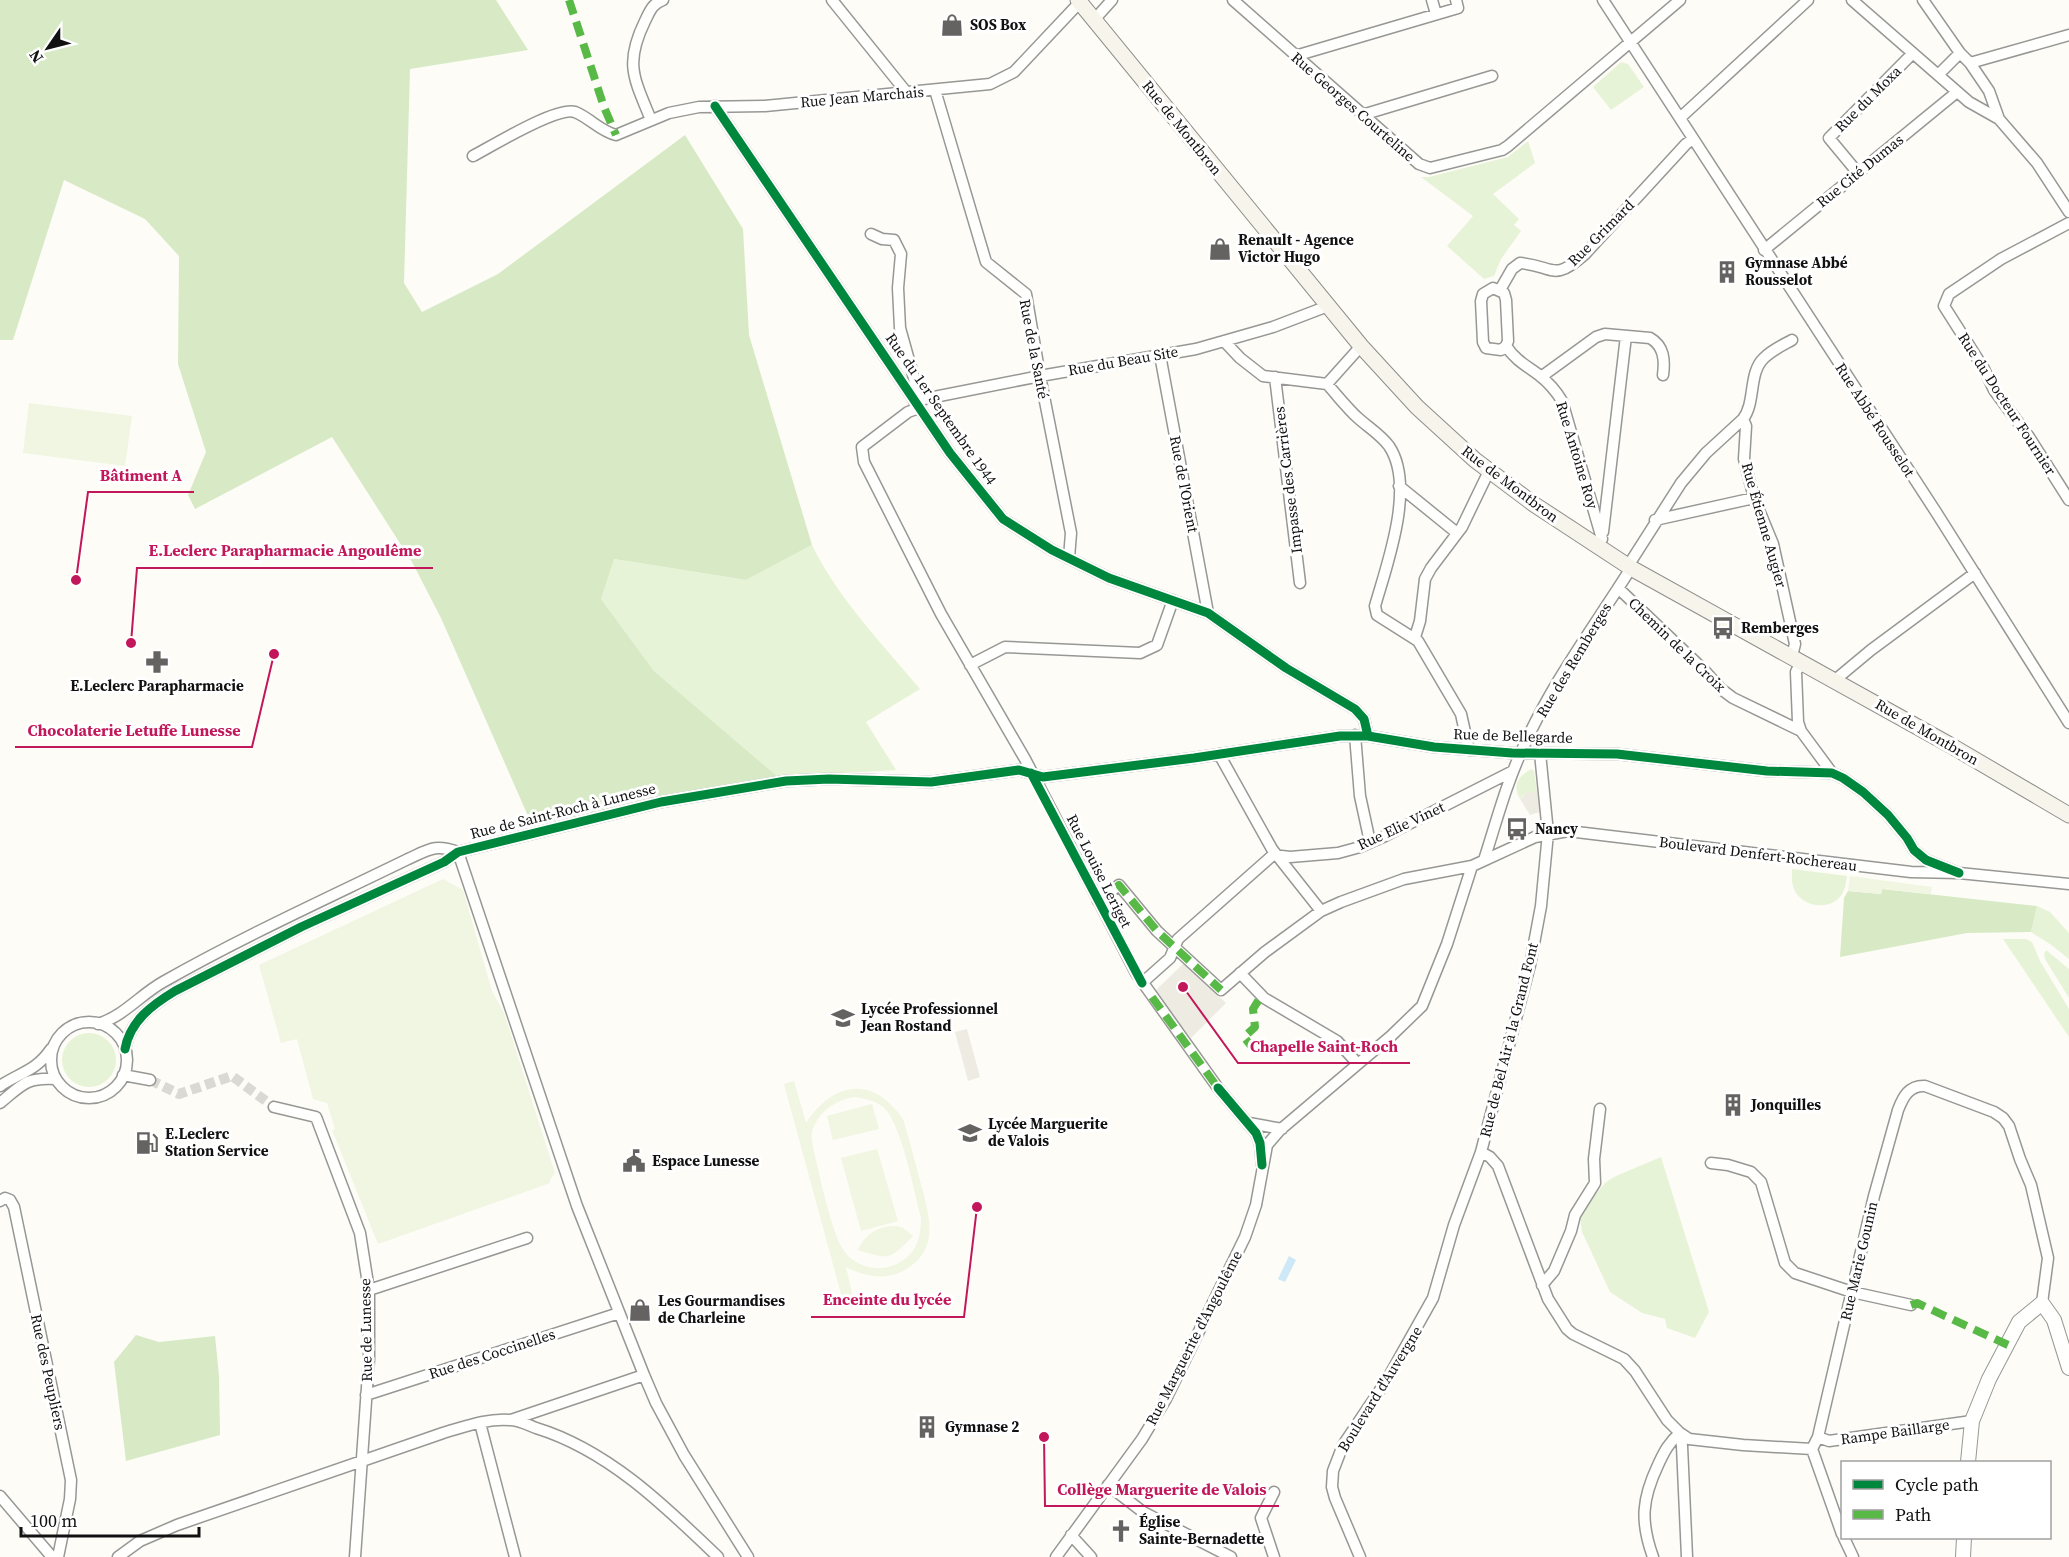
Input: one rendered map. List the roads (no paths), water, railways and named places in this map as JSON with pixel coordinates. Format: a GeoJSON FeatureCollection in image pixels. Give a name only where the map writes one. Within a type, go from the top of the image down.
{"type":"FeatureCollection","features":[{"type":"Feature","properties":{"kind":"main road","name":"Rue de Montbron"},"geometry":{"type":"LineString","coordinates":[[1083,2],[1094,20],[1361,346],[1417,407],[1489,471],[1535,505],[1601,544],[1630,567],[1835,680],[2069,814]]}},
{"type":"Feature","properties":{"kind":"street"},"geometry":{"type":"LineString","coordinates":[[651,120],[635,81],[632,68],[633,54],[636,41],[652,6],[663,0]]}},
{"type":"Feature","properties":{"kind":"street"},"geometry":{"type":"LineString","coordinates":[[832,0],[907,93]]}},
{"type":"Feature","properties":{"kind":"street"},"geometry":{"type":"LineString","coordinates":[[1094,20],[1112,0]]}},
{"type":"Feature","properties":{"kind":"street","name":"Rue Georges Courteline"},"geometry":{"type":"LineString","coordinates":[[1233,0],[1419,165],[1430,168],[1502,150],[1630,42]]}},
{"type":"Feature","properties":{"kind":"street"},"geometry":{"type":"LineString","coordinates":[[1432,0],[1436,14]]}},
{"type":"Feature","properties":{"kind":"street"},"geometry":{"type":"LineString","coordinates":[[1295,56],[1458,8],[1456,0]]}},
{"type":"Feature","properties":{"kind":"street","name":"Rue Abbé Rousselot"},"geometry":{"type":"LineString","coordinates":[[1603,0],[1975,573],[2069,723]]}},
{"type":"Feature","properties":{"kind":"street"},"geometry":{"type":"LineString","coordinates":[[1630,42],[1680,0]]}},
{"type":"Feature","properties":{"kind":"street"},"geometry":{"type":"LineString","coordinates":[[1680,118],[1808,0]]}},
{"type":"Feature","properties":{"kind":"street"},"geometry":{"type":"LineString","coordinates":[[1852,0],[1969,102],[1999,119],[2037,164],[2069,212]]}},
{"type":"Feature","properties":{"kind":"street"},"geometry":{"type":"LineString","coordinates":[[1923,0],[1989,91],[1999,119]]}},
{"type":"Feature","properties":{"kind":"street","name":"Rue Jean Marchais"},"geometry":{"type":"LineString","coordinates":[[473,156],[544,118],[574,111],[608,133],[616,135],[669,113],[699,107],[765,106],[990,84],[1014,72],[1083,2]]}},
{"type":"Feature","properties":{"kind":"street"},"geometry":{"type":"LineString","coordinates":[[1970,63],[2069,34]]}},
{"type":"Feature","properties":{"kind":"street","name":"Rue du Moxa"},"geometry":{"type":"LineString","coordinates":[[1858,173],[1829,138],[1913,53]]}},
{"type":"Feature","properties":{"kind":"street"},"geometry":{"type":"LineString","coordinates":[[1938,75],[1960,53]]}},
{"type":"Feature","properties":{"kind":"street"},"geometry":{"type":"LineString","coordinates":[[1362,115],[1492,76]]}},
{"type":"Feature","properties":{"kind":"street","name":"Rue de la Santé"},"geometry":{"type":"LineString","coordinates":[[935,90],[986,262],[1026,294],[1071,533],[1069,558]]}},
{"type":"Feature","properties":{"kind":"street","name":"Rue Cité Dumas"},"geometry":{"type":"LineString","coordinates":[[1764,250],[1957,92]]}},
{"type":"Feature","properties":{"kind":"street","name":"Rue du 1er Septembre 1944"},"geometry":{"type":"LineString","coordinates":[[715,106],[950,453],[1003,519],[1052,550],[1109,578],[1208,613],[1286,668],[1355,709],[1364,719],[1368,736]]}},
{"type":"Feature","properties":{"kind":"street","name":"Rue Grimard"},"geometry":{"type":"LineString","coordinates":[[1506,346],[1501,350],[1494,350],[1486,348],[1483,342],[1481,301],[1483,294],[1493,288],[1500,290],[1512,269],[1517,265],[1528,264],[1560,271],[1571,266],[1693,139]]}},
{"type":"Feature","properties":{"kind":"street","name":"Rue du Docteur Fournier"},"geometry":{"type":"LineString","coordinates":[[2069,223],[2001,259],[1956,289],[1945,300],[1945,309],[1984,369],[1994,390],[2029,437],[2069,500]]}},
{"type":"Feature","properties":{"kind":"street"},"geometry":{"type":"LineString","coordinates":[[871,234],[882,239],[894,240],[901,254],[898,288],[900,328],[917,389],[916,404]]}},
{"type":"Feature","properties":{"kind":"street"},"geometry":{"type":"LineString","coordinates":[[1500,290],[1504,293],[1506,300],[1508,341],[1506,346]]}},
{"type":"Feature","properties":{"kind":"street","name":"Rue du Beau Site"},"geometry":{"type":"LineString","coordinates":[[916,404],[1040,376],[1196,349],[1273,327],[1328,306]]}},
{"type":"Feature","properties":{"kind":"street"},"geometry":{"type":"LineString","coordinates":[[1541,376],[1596,337],[1605,334],[1650,338],[1655,341],[1660,347],[1665,362],[1663,375]]}},
{"type":"Feature","properties":{"kind":"street"},"geometry":{"type":"LineString","coordinates":[[1601,544],[1626,336]]}},
{"type":"Feature","properties":{"kind":"street","name":"Rue Étienne Augier"},"geometry":{"type":"LineString","coordinates":[[1792,340],[1764,357],[1760,364],[1750,406],[1743,419],[1746,426],[1744,459],[1754,498],[1773,544],[1795,644],[1798,722],[1801,732]]}},
{"type":"Feature","properties":{"kind":"street"},"geometry":{"type":"LineString","coordinates":[[1224,341],[1240,358],[1263,376],[1327,384],[1387,444],[1397,460],[1400,494],[1394,537],[1375,612],[1415,638],[1461,714],[1470,750]]}},
{"type":"Feature","properties":{"kind":"street"},"geometry":{"type":"LineString","coordinates":[[1327,384],[1361,346]]}},
{"type":"Feature","properties":{"kind":"street","name":"Rue Antoine Roy"},"geometry":{"type":"LineString","coordinates":[[1506,346],[1516,359],[1541,376],[1556,391],[1562,401],[1601,544]]}},
{"type":"Feature","properties":{"kind":"street","name":"Rue de l'Orient"},"geometry":{"type":"LineString","coordinates":[[1160,355],[1208,613]]}},
{"type":"Feature","properties":{"kind":"street","name":"Impasse des Carrières"},"geometry":{"type":"LineString","coordinates":[[1275,378],[1300,583]]}},
{"type":"Feature","properties":{"kind":"street","name":"Rue Louise Leriget"},"geometry":{"type":"LineString","coordinates":[[916,404],[862,447],[864,462],[898,531],[970,665],[1025,759],[1142,983],[1218,1088],[1256,1133],[1260,1143],[1262,1165]]}},
{"type":"Feature","properties":{"kind":"street","name":"Rue des Remberges"},"geometry":{"type":"LineString","coordinates":[[1484,860],[1520,754],[1557,683],[1618,588],[1655,520],[1706,453],[1743,419]]}},
{"type":"Feature","properties":{"kind":"street"},"geometry":{"type":"LineString","coordinates":[[1415,638],[1420,621],[1425,579],[1457,533],[1489,471]]}},
{"type":"Feature","properties":{"kind":"street"},"geometry":{"type":"LineString","coordinates":[[1399,486],[1457,533]]}},
{"type":"Feature","properties":{"kind":"street"},"geometry":{"type":"LineString","coordinates":[[1655,520],[1754,498]]}},
{"type":"Feature","properties":{"kind":"street"},"geometry":{"type":"LineString","coordinates":[[1835,680],[1975,573]]}},
{"type":"Feature","properties":{"kind":"street","name":"Chemin de la Croix"},"geometry":{"type":"LineString","coordinates":[[1618,588],[1733,698],[1801,732]]}},
{"type":"Feature","properties":{"kind":"street"},"geometry":{"type":"LineString","coordinates":[[970,665],[1005,647],[1140,653],[1157,645],[1173,600]]}},
{"type":"Feature","properties":{"kind":"street"},"geometry":{"type":"LineString","coordinates":[[1801,732],[1832,773]]}},
{"type":"Feature","properties":{"kind":"street"},"geometry":{"type":"LineString","coordinates":[[1355,735],[1360,796],[1370,842]]}},
{"type":"Feature","properties":{"kind":"street","name":"Rue de Bellegarde"},"geometry":{"type":"LineString","coordinates":[[1031,773],[1043,777],[1355,735],[1434,747],[1520,754],[1617,754],[1767,771],[1832,773],[1863,792],[1888,815],[1908,838],[1914,850],[1931,863],[1959,873]]}},
{"type":"Feature","properties":{"kind":"street","name":"Rue de Bel Air à la Grand Font"},"geometry":{"type":"LineString","coordinates":[[1540,753],[1548,833],[1541,906],[1530,965],[1481,1152],[1490,1156],[1498,1166],[1542,1285],[1567,1329],[1624,1359],[1635,1371],[1666,1420],[1680,1433]]}},
{"type":"Feature","properties":{"kind":"street"},"geometry":{"type":"LineString","coordinates":[[1219,754],[1277,856],[1321,911]]}},
{"type":"Feature","properties":{"kind":"street","name":"Rue de Saint-Roch à Lunesse"},"geometry":{"type":"LineString","coordinates":[[125,1049],[126,1040],[134,1025],[159,1001],[175,991],[301,927],[444,862],[458,852],[661,802],[786,781],[829,779],[931,782],[1019,770],[1031,773]]}},
{"type":"Feature","properties":{"kind":"street","name":"Rue Elie Vinet"},"geometry":{"type":"LineString","coordinates":[[1277,856],[1338,853],[1370,842],[1513,771]]}},
{"type":"Feature","properties":{"kind":"street","name":"Boulevard Denfert-Rochereau"},"geometry":{"type":"LineString","coordinates":[[1174,948],[1221,990],[1264,952],[1321,911],[1404,879],[1472,866],[1535,837],[1568,831],[1911,872],[1959,873],[2069,884]]}},
{"type":"Feature","properties":{"kind":"street","name":"Rue de Saint-Roch à Lunesse"},"geometry":{"type":"LineString","coordinates":[[98,1024],[121,1015],[162,983],[264,929],[408,858],[431,848],[443,847],[458,852]]}},
{"type":"Feature","properties":{"kind":"street"},"geometry":{"type":"LineString","coordinates":[[1911,872],[1914,850]]}},
{"type":"Feature","properties":{"kind":"street"},"geometry":{"type":"LineString","coordinates":[[458,852],[573,1192],[644,1375],[684,1455],[748,1557]]}},
{"type":"Feature","properties":{"kind":"street"},"geometry":{"type":"LineString","coordinates":[[1142,983],[1170,958],[1178,939],[1269,858],[1277,856]]}},
{"type":"Feature","properties":{"kind":"street"},"geometry":{"type":"LineString","coordinates":[[1262,1165],[1267,1145],[1282,1129],[1415,1014],[1426,999],[1447,944],[1472,866]]}},
{"type":"Feature","properties":{"kind":"street","name":"Boulevard Denfert-Rochereau"},"geometry":{"type":"LineString","coordinates":[[2050,883],[2069,890]]}},
{"type":"Feature","properties":{"kind":"street"},"geometry":{"type":"LineString","coordinates":[[1098,901],[1119,885],[1174,948]]}},
{"type":"Feature","properties":{"kind":"street"},"geometry":{"type":"LineString","coordinates":[[1240,973],[1264,998],[1337,1041],[1358,1064]]}},
{"type":"Feature","properties":{"kind":"street"},"geometry":{"type":"LineString","coordinates":[[0,1086],[42,1062],[54,1044],[61,1034],[82,1023],[98,1024],[116,1033],[127,1056],[121,1081],[112,1091],[100,1097],[87,1098],[69,1092],[56,1079],[51,1062],[54,1044]]}},
{"type":"Feature","properties":{"kind":"street"},"geometry":{"type":"LineString","coordinates":[[123,1075],[150,1080]]}},
{"type":"Feature","properties":{"kind":"street"},"geometry":{"type":"LineString","coordinates":[[0,1103],[32,1079],[56,1079]]}},
{"type":"Feature","properties":{"kind":"street","name":"Rue Marie Gounin"},"geometry":{"type":"LineString","coordinates":[[1812,1449],[1818,1437],[1874,1196],[1898,1110],[1902,1099],[1910,1089],[1918,1085],[1925,1086],[1994,1112],[2009,1126],[2031,1185],[2048,1258],[2042,1303]]}},
{"type":"Feature","properties":{"kind":"street","name":"Rue de Lunesse"},"geometry":{"type":"LineString","coordinates":[[274,1107],[315,1117],[360,1233],[369,1290],[369,1359],[355,1557]]}},
{"type":"Feature","properties":{"kind":"street"},"geometry":{"type":"LineString","coordinates":[[1542,1285],[1554,1271],[1575,1215],[1594,1183],[1594,1159],[1600,1109]]}},
{"type":"Feature","properties":{"kind":"street"},"geometry":{"type":"LineString","coordinates":[[1249,1123],[1282,1129]]}},
{"type":"Feature","properties":{"kind":"street","name":"Boulevard d'Auvergne"},"geometry":{"type":"LineString","coordinates":[[1360,1557],[1335,1498],[1332,1487],[1333,1471],[1343,1445],[1388,1378],[1433,1298],[1454,1225],[1481,1152]]}},
{"type":"Feature","properties":{"kind":"street"},"geometry":{"type":"LineString","coordinates":[[1711,1163],[1751,1172],[1761,1182],[1785,1263],[1789,1269],[1852,1292],[1911,1305]]}},
{"type":"Feature","properties":{"kind":"street","name":"Rue Marguerite d'Angoulême"},"geometry":{"type":"LineString","coordinates":[[1056,1557],[1142,1439],[1166,1399],[1245,1238],[1256,1205],[1262,1165]]}},
{"type":"Feature","properties":{"kind":"street","name":"Rue des Peupliers"},"geometry":{"type":"LineString","coordinates":[[0,1201],[5,1198],[10,1200],[14,1207],[71,1480],[70,1499],[58,1557]]}},
{"type":"Feature","properties":{"kind":"street"},"geometry":{"type":"LineString","coordinates":[[369,1290],[527,1238]]}},
{"type":"Feature","properties":{"kind":"street"},"geometry":{"type":"LineString","coordinates":[[1968,1461],[1972,1421],[1989,1379],[2019,1322],[2042,1303],[2055,1320],[2069,1368]]}},
{"type":"Feature","properties":{"kind":"street","name":"Rue des Coccinelles"},"geometry":{"type":"LineString","coordinates":[[366,1395],[619,1313]]}},
{"type":"Feature","properties":{"kind":"street"},"geometry":{"type":"LineString","coordinates":[[118,1557],[140,1541],[177,1525],[480,1423],[511,1420],[644,1375]]}},
{"type":"Feature","properties":{"kind":"street"},"geometry":{"type":"LineString","coordinates":[[511,1420],[547,1431],[623,1472],[718,1557]]}},
{"type":"Feature","properties":{"kind":"street","name":"Rampe Baillarge"},"geometry":{"type":"LineString","coordinates":[[1818,1437],[1829,1441],[1972,1421]]}},
{"type":"Feature","properties":{"kind":"street"},"geometry":{"type":"LineString","coordinates":[[480,1423],[516,1557]]}},
{"type":"Feature","properties":{"kind":"street"},"geometry":{"type":"LineString","coordinates":[[1680,1433],[1698,1440],[1812,1449],[1841,1530]]}},
{"type":"Feature","properties":{"kind":"street"},"geometry":{"type":"LineString","coordinates":[[1653,1557],[1645,1524],[1644,1501],[1670,1441],[1680,1433]]}},
{"type":"Feature","properties":{"kind":"street"},"geometry":{"type":"LineString","coordinates":[[1680,1433],[1687,1557]]}},
{"type":"Feature","properties":{"kind":"street"},"geometry":{"type":"LineString","coordinates":[[1660,1460],[1683,1460]]}},
{"type":"Feature","properties":{"kind":"street"},"geometry":{"type":"LineString","coordinates":[[1108,1485],[1143,1512],[1231,1557]]}},
{"type":"Feature","properties":{"kind":"street"},"geometry":{"type":"LineString","coordinates":[[1274,1492],[1262,1518],[1274,1557]]}},
{"type":"Feature","properties":{"kind":"street"},"geometry":{"type":"LineString","coordinates":[[0,1496],[52,1557]]}},
{"type":"Feature","properties":{"kind":"street"},"geometry":{"type":"LineString","coordinates":[[1071,1536],[1091,1557]]}},
{"type":"Feature","properties":{"kind":"street"},"geometry":{"type":"LineString","coordinates":[[1844,1539],[1853,1557]]}},
{"type":"Feature","properties":{"kind":"street"},"geometry":{"type":"LineString","coordinates":[[1963,1557],[1964,1539]]}},
{"type":"Feature","properties":{"kind":"water"},"geometry":{"type":"Polygon","coordinates":[[[1289,1256],[1296,1260],[1285,1282],[1278,1279],[1289,1256]]]}},
{"type":"Feature","properties":{"kind":"tunnel"},"geometry":{"type":"LineString","coordinates":[[150,1080],[179,1094],[232,1076],[274,1107]]}},
{"type":"Feature","properties":{"kind":"place","name":"SOS Box"},"geometry":{"type":"Point","coordinates":[952,25]}},
{"type":"Feature","properties":{"kind":"place","name":"Renault - Agence Victor Hugo"},"geometry":{"type":"Point","coordinates":[1220,249]}},
{"type":"Feature","properties":{"kind":"place","name":"Gymnase Abbé Rousselot"},"geometry":{"type":"Point","coordinates":[1727,272]}},
{"type":"Feature","properties":{"kind":"place","name":"Bâtiment A"},"geometry":{"type":"Point","coordinates":[76,580]}},
{"type":"Feature","properties":{"kind":"place","name":"Remberges"},"geometry":{"type":"Point","coordinates":[1723,628]}},
{"type":"Feature","properties":{"kind":"place","name":"E.Leclerc Parapharmacie Angoulême"},"geometry":{"type":"Point","coordinates":[131,643]}},
{"type":"Feature","properties":{"kind":"place","name":"Chocolaterie Letuffe Lunesse"},"geometry":{"type":"Point","coordinates":[274,654]}},
{"type":"Feature","properties":{"kind":"place","name":"E.Leclerc Parapharmacie"},"geometry":{"type":"Point","coordinates":[157,662]}},
{"type":"Feature","properties":{"kind":"place","name":"Nancy"},"geometry":{"type":"Point","coordinates":[1517,829]}},
{"type":"Feature","properties":{"kind":"place","name":"Chapelle Saint-Roch"},"geometry":{"type":"Point","coordinates":[1183,987]}},
{"type":"Feature","properties":{"kind":"place","name":"Lycée Professionnel Jean Rostand"},"geometry":{"type":"Point","coordinates":[843,1018]}},
{"type":"Feature","properties":{"kind":"place","name":"Jonquilles"},"geometry":{"type":"Point","coordinates":[1733,1105]}},
{"type":"Feature","properties":{"kind":"place","name":"Lycée Marguerite de Valois"},"geometry":{"type":"Point","coordinates":[970,1133]}},
{"type":"Feature","properties":{"kind":"place","name":"E.Leclerc Station Service"},"geometry":{"type":"Point","coordinates":[147,1143]}},
{"type":"Feature","properties":{"kind":"place","name":"Espace Lunesse"},"geometry":{"type":"Point","coordinates":[634,1161]}},
{"type":"Feature","properties":{"kind":"place","name":"Enceinte du lycée"},"geometry":{"type":"Point","coordinates":[977,1207]}},
{"type":"Feature","properties":{"kind":"place","name":"Les Gourmandises de Charleine"},"geometry":{"type":"Point","coordinates":[640,1310]}},
{"type":"Feature","properties":{"kind":"place","name":"Gymnase 2"},"geometry":{"type":"Point","coordinates":[927,1427]}},
{"type":"Feature","properties":{"kind":"place","name":"Collège Marguerite de Valois"},"geometry":{"type":"Point","coordinates":[1044,1437]}},
{"type":"Feature","properties":{"kind":"place","name":"Église Sainte-Bernadette"},"geometry":{"type":"Point","coordinates":[1121,1531]}}]}
